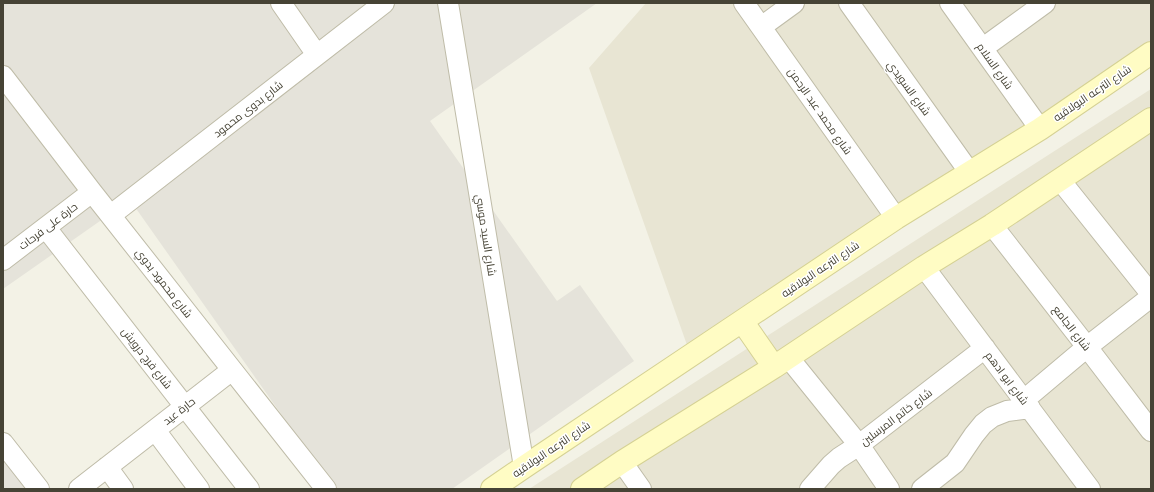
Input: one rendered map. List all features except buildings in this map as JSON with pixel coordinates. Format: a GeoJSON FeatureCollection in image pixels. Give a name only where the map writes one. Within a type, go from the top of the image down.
{"type":"FeatureCollection","features":[{"type":"Feature","properties":{"kind":"street"},"geometry":{"type":"LineString","coordinates":[[281,3],[317,55]]}},
{"type":"Feature","properties":{"kind":"street","name":"شارع بدوى محمود"},"geometry":{"type":"LineString","coordinates":[[111,215],[384,3]]}},
{"type":"Feature","properties":{"kind":"street","name":"شارع السيد موسي"},"geometry":{"type":"LineString","coordinates":[[448,3],[524,467]]}},
{"type":"Feature","properties":{"kind":"street","name":"شارع محمد عبد الرحمن"},"geometry":{"type":"LineString","coordinates":[[744,3],[896,218]]}},
{"type":"Feature","properties":{"kind":"street"},"geometry":{"type":"LineString","coordinates":[[761,27],[794,3]]}},
{"type":"Feature","properties":{"kind":"street","name":"شارع السويدي"},"geometry":{"type":"LineString","coordinates":[[849,3],[970,173]]}},
{"type":"Feature","properties":{"kind":"street","name":"شارع السلام"},"geometry":{"type":"LineString","coordinates":[[950,3],[1040,129]]}},
{"type":"Feature","properties":{"kind":"street"},"geometry":{"type":"LineString","coordinates":[[983,48],[1044,3]]}},
{"type":"Feature","properties":{"kind":"street","name":"شارع الترعه البولاقيه"},"geometry":{"type":"LineString","coordinates":[[492,489],[896,218],[1040,129],[1151,53]]}},
{"type":"Feature","properties":{"kind":"street","name":"شارع محمود بدوي"},"geometry":{"type":"LineString","coordinates":[[3,76],[92,192],[326,489]]}},
{"type":"Feature","properties":{"kind":"street"},"geometry":{"type":"LineString","coordinates":[[583,489],[622,462],[781,362],[924,267],[992,225],[1151,119]]}},
{"type":"Feature","properties":{"kind":"street"},"geometry":{"type":"LineString","coordinates":[[1060,180],[1151,294]]}},
{"type":"Feature","properties":{"kind":"street","name":"حارة على فرحات"},"geometry":{"type":"LineString","coordinates":[[3,260],[92,192]]}},
{"type":"Feature","properties":{"kind":"street","name":"شارع الجامع"},"geometry":{"type":"LineString","coordinates":[[992,225],[1151,431]]}},
{"type":"Feature","properties":{"kind":"street","name":"شارع فرج درويش"},"geometry":{"type":"LineString","coordinates":[[46,228],[249,489]]}},
{"type":"Feature","properties":{"kind":"street","name":"شارع ابو ادهم"},"geometry":{"type":"LineString","coordinates":[[924,267],[1090,489]]}},
{"type":"Feature","properties":{"kind":"street"},"geometry":{"type":"LineString","coordinates":[[922,489],[955,462],[983,424],[992,417],[1027,404],[1087,347],[1151,297]]}},
{"type":"Feature","properties":{"kind":"street"},"geometry":{"type":"LineString","coordinates":[[742,321],[859,445],[889,489]]}},
{"type":"Feature","properties":{"kind":"street","name":"شارع خاتم المرسلين"},"geometry":{"type":"LineString","coordinates":[[810,489],[839,458],[859,445],[985,348]]}},
{"type":"Feature","properties":{"kind":"street","name":"حارة عيد"},"geometry":{"type":"LineString","coordinates":[[79,489],[232,370]]}},
{"type":"Feature","properties":{"kind":"street"},"geometry":{"type":"LineString","coordinates":[[155,430],[199,489]]}},
{"type":"Feature","properties":{"kind":"street"},"geometry":{"type":"LineString","coordinates":[[3,443],[39,489]]}},
{"type":"Feature","properties":{"kind":"street"},"geometry":{"type":"LineString","coordinates":[[622,462],[641,489]]}},
{"type":"Feature","properties":{"kind":"street"},"geometry":{"type":"LineString","coordinates":[[107,467],[124,489]]}},
{"type":"Feature","properties":{"kind":"shaded area"},"geometry":{"type":"Polygon","coordinates":[[[3,3],[597,3],[430,121],[557,301],[580,285],[634,361],[452,489],[334,489],[130,200],[3,289],[3,3]]]}},
{"type":"Feature","properties":{"kind":"shaded area"},"geometry":{"type":"Polygon","coordinates":[[[646,3],[1151,3],[1151,51],[687,345],[589,68],[646,3]]]}},
{"type":"Feature","properties":{"kind":"shaded area"},"geometry":{"type":"Polygon","coordinates":[[[1151,89],[1151,489],[529,489],[1151,89]]]}},
{"type":"Feature","properties":{"kind":"shaded area"},"geometry":{"type":"Polygon","coordinates":[[[3,433],[46,489],[3,489],[3,433]]]}}]}
